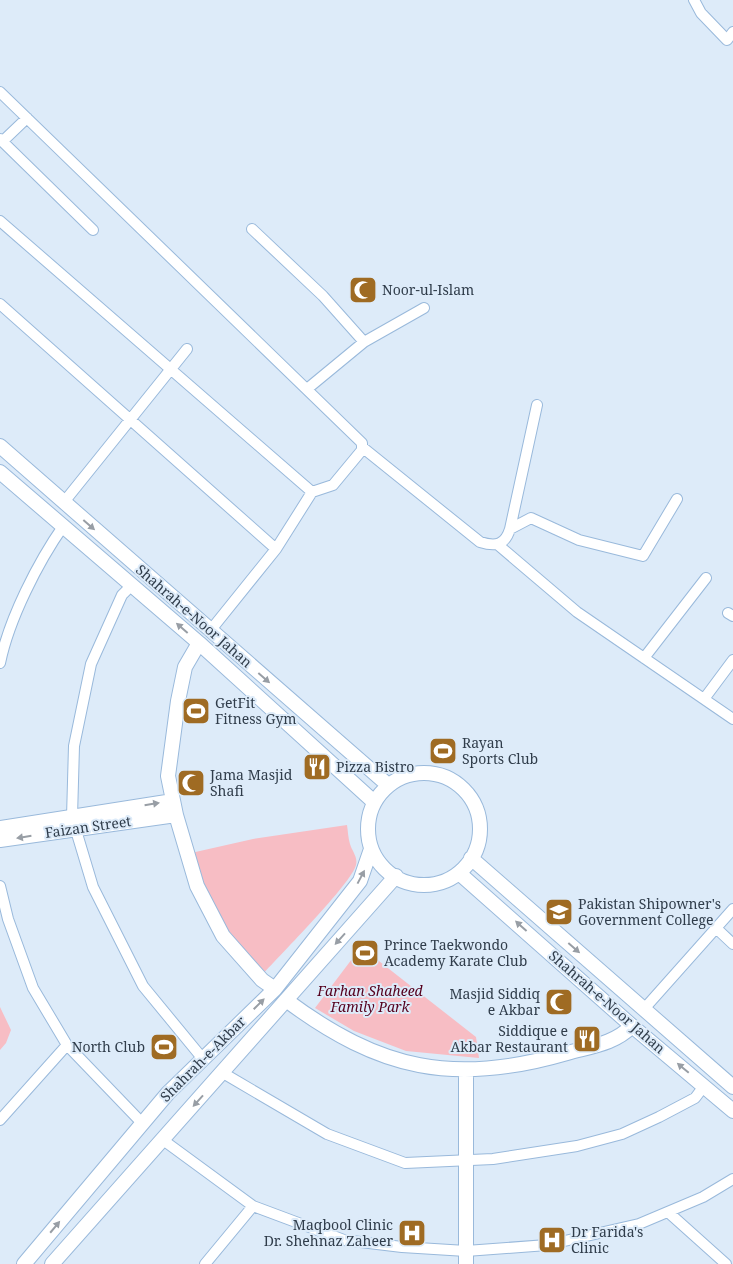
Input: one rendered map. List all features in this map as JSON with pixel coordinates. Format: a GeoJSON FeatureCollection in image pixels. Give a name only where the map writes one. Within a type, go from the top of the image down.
{"type":"FeatureCollection","features":[{"type":"Feature","properties":{"kind":"main road","name":"Shahrah-e-Noor Jahan"},"geometry":{"type":"LineString","coordinates":[[0,446],[388,785]]}},
{"type":"Feature","properties":{"kind":"main road","name":"Shahrah-e-Noor Jahan"},"geometry":{"type":"LineString","coordinates":[[0,472],[64,525],[199,643],[374,802]]}},
{"type":"Feature","properties":{"kind":"main road"},"geometry":{"type":"LineString","coordinates":[[24,493],[36,478]]}},
{"type":"Feature","properties":{"kind":"main road"},"geometry":{"type":"LineString","coordinates":[[199,643],[185,667],[178,700],[168,776],[176,815],[198,886],[223,936],[262,980],[275,989]]}},
{"type":"Feature","properties":{"kind":"main road"},"geometry":{"type":"LineString","coordinates":[[415,773],[429,773],[450,780],[462,788],[472,800],[478,822],[478,844],[472,858],[459,873],[449,880],[424,886],[412,884],[388,873],[378,862],[371,849],[368,830],[374,802],[397,777],[415,773]]}},
{"type":"Feature","properties":{"kind":"main road","name":"Faizan Street"},"geometry":{"type":"LineString","coordinates":[[0,840],[173,801]]}},
{"type":"Feature","properties":{"kind":"main road","name":"Faizan Street"},"geometry":{"type":"LineString","coordinates":[[0,828],[176,815]]}},
{"type":"Feature","properties":{"kind":"main road","name":"Shahrah-e-Akbar"},"geometry":{"type":"LineString","coordinates":[[24,1264],[168,1093],[275,989],[360,881],[371,849]]}},
{"type":"Feature","properties":{"kind":"main road","name":"Shahrah-e-Noor Jahan"},"geometry":{"type":"LineString","coordinates":[[472,858],[733,1087]]}},
{"type":"Feature","properties":{"kind":"main road","name":"Shahrah-e-Noor Jahan"},"geometry":{"type":"LineString","coordinates":[[459,873],[632,1026],[733,1111]]}},
{"type":"Feature","properties":{"kind":"main road","name":"Shahrah-e-Akbar"},"geometry":{"type":"LineString","coordinates":[[52,1264],[223,1074],[396,876]]}},
{"type":"Feature","properties":{"kind":"main road"},"geometry":{"type":"LineString","coordinates":[[286,1000],[316,1023],[363,1048],[406,1064],[466,1071],[528,1065],[620,1038],[632,1026]]}},
{"type":"Feature","properties":{"kind":"main road"},"geometry":{"type":"LineString","coordinates":[[466,1071],[466,1258]]}},
{"type":"Feature","properties":{"kind":"street"},"geometry":{"type":"LineString","coordinates":[[694,0],[700,13],[727,40],[733,32]]}},
{"type":"Feature","properties":{"kind":"street"},"geometry":{"type":"LineString","coordinates":[[0,92],[307,389],[359,440],[362,447],[480,542],[497,544],[505,541],[510,529],[537,405]]}},
{"type":"Feature","properties":{"kind":"street"},"geometry":{"type":"LineString","coordinates":[[27,118],[2,140],[93,230]]}},
{"type":"Feature","properties":{"kind":"street"},"geometry":{"type":"LineString","coordinates":[[0,221],[312,492]]}},
{"type":"Feature","properties":{"kind":"street"},"geometry":{"type":"LineString","coordinates":[[252,229],[323,296],[364,342]]}},
{"type":"Feature","properties":{"kind":"street"},"geometry":{"type":"LineString","coordinates":[[0,304],[276,549]]}},
{"type":"Feature","properties":{"kind":"street"},"geometry":{"type":"LineString","coordinates":[[307,389],[364,342],[424,308]]}},
{"type":"Feature","properties":{"kind":"street"},"geometry":{"type":"LineString","coordinates":[[64,502],[132,420],[187,349]]}},
{"type":"Feature","properties":{"kind":"street"},"geometry":{"type":"LineString","coordinates":[[210,631],[276,549],[312,492],[333,485],[362,447]]}},
{"type":"Feature","properties":{"kind":"street"},"geometry":{"type":"LineString","coordinates":[[510,529],[531,518],[579,540],[643,556],[677,499]]}},
{"type":"Feature","properties":{"kind":"street"},"geometry":{"type":"LineString","coordinates":[[0,663],[2,636],[49,547],[64,525]]}},
{"type":"Feature","properties":{"kind":"street"},"geometry":{"type":"LineString","coordinates":[[497,544],[577,612],[733,719]]}},
{"type":"Feature","properties":{"kind":"street"},"geometry":{"type":"LineString","coordinates":[[644,658],[706,578]]}},
{"type":"Feature","properties":{"kind":"street"},"geometry":{"type":"LineString","coordinates":[[132,585],[122,595],[90,664],[74,746],[74,823],[93,887],[143,986],[203,1060]]}},
{"type":"Feature","properties":{"kind":"street"},"geometry":{"type":"LineString","coordinates":[[704,699],[733,660]]}},
{"type":"Feature","properties":{"kind":"street"},"geometry":{"type":"LineString","coordinates":[[0,886],[8,919],[34,988],[67,1045],[142,1123]]}},
{"type":"Feature","properties":{"kind":"street"},"geometry":{"type":"LineString","coordinates":[[644,1008],[733,909]]}},
{"type":"Feature","properties":{"kind":"street"},"geometry":{"type":"LineString","coordinates":[[716,928],[733,944]]}},
{"type":"Feature","properties":{"kind":"street"},"geometry":{"type":"LineString","coordinates":[[0,1120],[67,1045]]}},
{"type":"Feature","properties":{"kind":"street"},"geometry":{"type":"LineString","coordinates":[[223,1074],[327,1134],[405,1163],[466,1161],[535,1154],[577,1146],[622,1134],[695,1098],[704,1086]]}},
{"type":"Feature","properties":{"kind":"street"},"geometry":{"type":"LineString","coordinates":[[163,1140],[253,1206],[344,1240],[402,1247],[466,1258],[547,1245],[639,1224],[733,1180]]}},
{"type":"Feature","properties":{"kind":"street"},"geometry":{"type":"LineString","coordinates":[[205,1264],[253,1206]]}},
{"type":"Feature","properties":{"kind":"street"},"geometry":{"type":"LineString","coordinates":[[668,1212],[726,1264]]}},
{"type":"Feature","properties":{"kind":"green space"},"geometry":{"type":"Polygon","coordinates":[[[347,825],[349,842],[356,859],[356,865],[352,874],[329,903],[263,974],[221,922],[203,888],[191,853],[253,839],[347,825]]]}},
{"type":"Feature","properties":{"kind":"green space","name":"Farhan Shaheed Family Park"},"geometry":{"type":"Polygon","coordinates":[[[361,947],[476,1037],[479,1058],[406,1051],[354,1031],[315,1008],[361,947]]]}},
{"type":"Feature","properties":{"kind":"green space"},"geometry":{"type":"Polygon","coordinates":[[[0,1007],[11,1030],[6,1043],[0,1050],[0,1007]]]}},
{"type":"Feature","properties":{"kind":"place","name":"Noor-ul-Islam"},"geometry":{"type":"Point","coordinates":[363,290]}},
{"type":"Feature","properties":{"kind":"place","name":"GetFit Fitness Gym"},"geometry":{"type":"Point","coordinates":[196,711]}},
{"type":"Feature","properties":{"kind":"place","name":"Rayan Sports Club"},"geometry":{"type":"Point","coordinates":[443,751]}},
{"type":"Feature","properties":{"kind":"place","name":"Pizza Bistro"},"geometry":{"type":"Point","coordinates":[317,767]}},
{"type":"Feature","properties":{"kind":"place","name":"Jama Masjid Shafi"},"geometry":{"type":"Point","coordinates":[191,783]}},
{"type":"Feature","properties":{"kind":"place","name":"Pakistan Shipowner's Government College"},"geometry":{"type":"Point","coordinates":[559,912]}},
{"type":"Feature","properties":{"kind":"place","name":"Prince Taekwondo Academy Karate Club"},"geometry":{"type":"Point","coordinates":[365,953]}},
{"type":"Feature","properties":{"kind":"place","name":"Masjid Siddiq e Akbar"},"geometry":{"type":"Point","coordinates":[559,1002]}},
{"type":"Feature","properties":{"kind":"place","name":"Siddique e Akbar Restaurant"},"geometry":{"type":"Point","coordinates":[587,1039]}},
{"type":"Feature","properties":{"kind":"place","name":"North Club"},"geometry":{"type":"Point","coordinates":[164,1047]}},
{"type":"Feature","properties":{"kind":"place","name":"Maqbool Clinic Dr. Shehnaz Zaheer"},"geometry":{"type":"Point","coordinates":[412,1233]}},
{"type":"Feature","properties":{"kind":"place","name":"Dr Farida's Clinic"},"geometry":{"type":"Point","coordinates":[552,1240]}}]}
